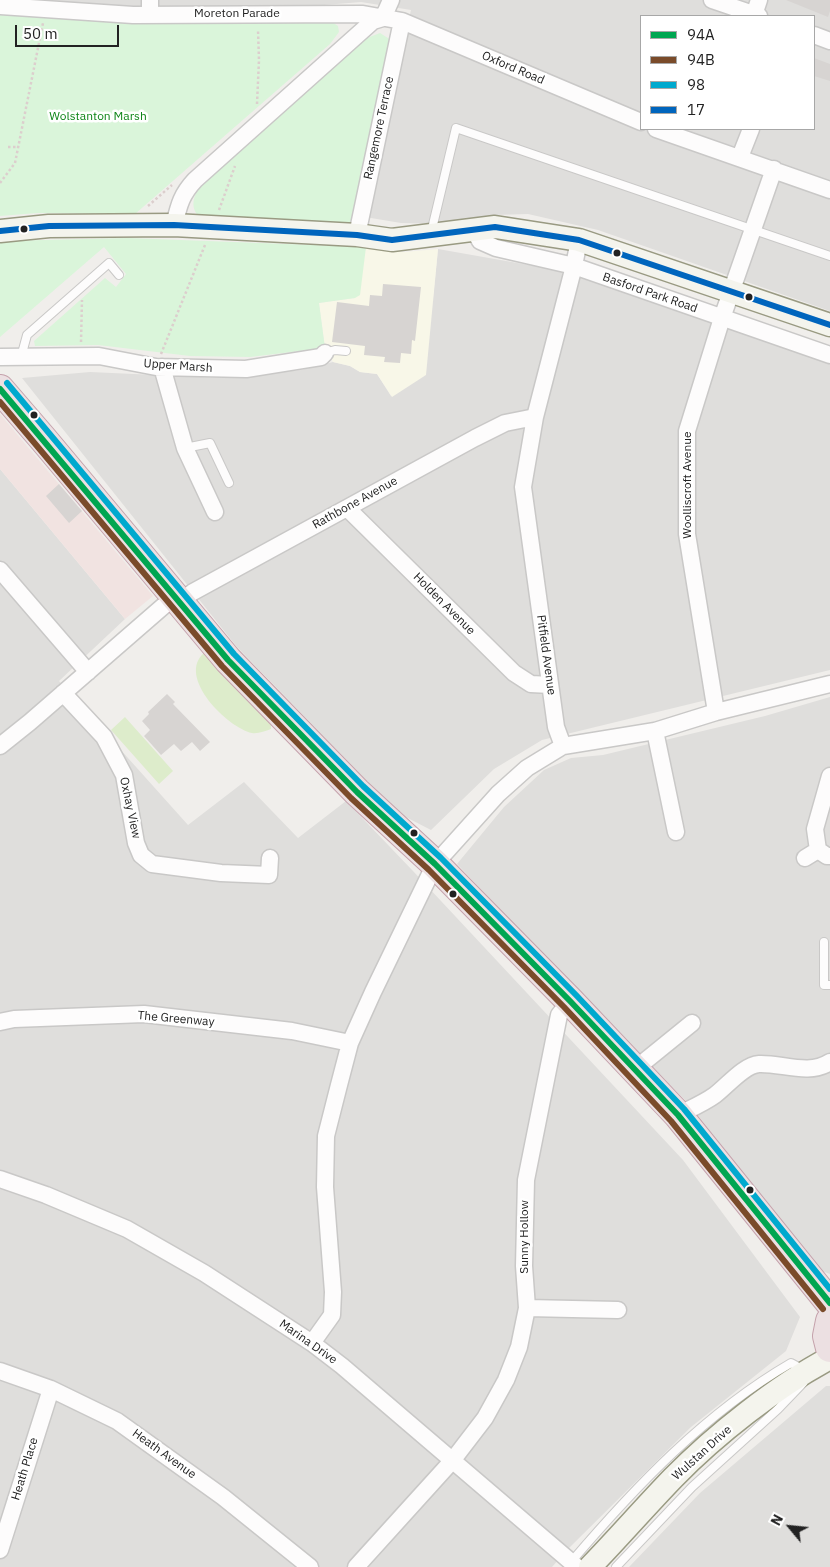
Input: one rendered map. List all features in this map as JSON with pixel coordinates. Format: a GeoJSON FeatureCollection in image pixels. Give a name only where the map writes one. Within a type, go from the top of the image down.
{"type":"FeatureCollection","features":[{"type":"Feature","properties":{"kind":"highway"},"geometry":{"type":"LineString","coordinates":[[0,390],[228,660],[357,792],[435,864],[570,1001],[678,1115],[830,1303]]}},
{"type":"Feature","properties":{"kind":"highway"},"geometry":{"type":"LineString","coordinates":[[830,1320],[826,1336],[830,1348]]}},
{"type":"Feature","properties":{"kind":"main road"},"geometry":{"type":"LineString","coordinates":[[0,231],[49,226],[174,225],[357,235],[392,240],[495,227],[579,240],[830,325]]}},
{"type":"Feature","properties":{"kind":"main road","name":"Wulstan Drive"},"geometry":{"type":"LineString","coordinates":[[589,1565],[706,1446],[806,1371],[830,1358]]}},
{"type":"Feature","properties":{"kind":"street"},"geometry":{"type":"LineString","coordinates":[[712,0],[758,10]]}},
{"type":"Feature","properties":{"kind":"street","name":"Moreton Parade"},"geometry":{"type":"LineString","coordinates":[[0,6],[46,5],[143,11],[363,14],[388,5]]}},
{"type":"Feature","properties":{"kind":"street"},"geometry":{"type":"LineString","coordinates":[[174,225],[180,200],[186,189],[373,21],[388,5]]}},
{"type":"Feature","properties":{"kind":"street","name":"Oxford Road"},"geometry":{"type":"LineString","coordinates":[[388,5],[402,21],[640,122]]}},
{"type":"Feature","properties":{"kind":"street","name":"Rangemore Terrace"},"geometry":{"type":"LineString","coordinates":[[357,235],[402,21]]}},
{"type":"Feature","properties":{"kind":"street"},"geometry":{"type":"LineString","coordinates":[[815,35],[830,40]]}},
{"type":"Feature","properties":{"kind":"street"},"geometry":{"type":"LineString","coordinates":[[659,130],[830,190]]}},
{"type":"Feature","properties":{"kind":"street"},"geometry":{"type":"LineString","coordinates":[[740,157],[751,130]]}},
{"type":"Feature","properties":{"kind":"street","name":"Woolliscroft Avenue"},"geometry":{"type":"LineString","coordinates":[[716,712],[687,534],[687,430],[730,292],[774,169]]}},
{"type":"Feature","properties":{"kind":"street","name":"Basford Park Road"},"geometry":{"type":"LineString","coordinates":[[474,230],[480,241],[496,248],[574,266],[830,355]]}},
{"type":"Feature","properties":{"kind":"street","name":"Pitfield Avenue"},"geometry":{"type":"LineString","coordinates":[[562,746],[556,727],[523,487],[535,417],[579,240]]}},
{"type":"Feature","properties":{"kind":"street","name":"Upper Marsh"},"geometry":{"type":"LineString","coordinates":[[0,357],[99,356],[159,367],[246,369],[321,357],[325,353]]}},
{"type":"Feature","properties":{"kind":"street"},"geometry":{"type":"LineString","coordinates":[[159,367],[185,448],[215,512]]}},
{"type":"Feature","properties":{"kind":"street","name":"Rathbone Avenue"},"geometry":{"type":"LineString","coordinates":[[0,746],[178,599],[505,423],[535,417]]}},
{"type":"Feature","properties":{"kind":"street","name":"Holden Avenue"},"geometry":{"type":"LineString","coordinates":[[347,508],[514,673],[531,684],[550,685]]}},
{"type":"Feature","properties":{"kind":"street"},"geometry":{"type":"LineString","coordinates":[[0,570],[85,674]]}},
{"type":"Feature","properties":{"kind":"street"},"geometry":{"type":"LineString","coordinates":[[312,1343],[332,1315],[325,1187],[326,1136],[350,1043],[435,864],[498,794],[526,768],[562,746],[655,731],[716,712],[830,684]]}},
{"type":"Feature","properties":{"kind":"street","name":"Oxhay View"},"geometry":{"type":"LineString","coordinates":[[63,693],[104,737],[124,775],[136,843],[141,855],[152,864],[269,876],[270,858]]}},
{"type":"Feature","properties":{"kind":"street"},"geometry":{"type":"LineString","coordinates":[[655,731],[676,832]]}},
{"type":"Feature","properties":{"kind":"street"},"geometry":{"type":"LineString","coordinates":[[818,855],[815,829],[830,776]]}},
{"type":"Feature","properties":{"kind":"street","name":"Sunny Hollow"},"geometry":{"type":"LineString","coordinates":[[452,1461],[485,1418],[506,1380],[519,1347],[527,1308],[524,1266],[526,1180],[559,1015],[570,1001]]}},
{"type":"Feature","properties":{"kind":"street","name":"The Greenway"},"geometry":{"type":"LineString","coordinates":[[0,1022],[144,1014],[292,1031],[350,1043]]}},
{"type":"Feature","properties":{"kind":"street"},"geometry":{"type":"LineString","coordinates":[[634,1070],[692,1022]]}},
{"type":"Feature","properties":{"kind":"street"},"geometry":{"type":"LineString","coordinates":[[678,1115],[714,1096],[742,1072],[757,1064],[807,1068],[822,1067],[830,1062]]}},
{"type":"Feature","properties":{"kind":"street","name":"Marina Drive"},"geometry":{"type":"LineString","coordinates":[[0,1179],[46,1195],[127,1229],[204,1273],[312,1343],[342,1366],[452,1461],[589,1565]]}},
{"type":"Feature","properties":{"kind":"street"},"geometry":{"type":"LineString","coordinates":[[527,1308],[618,1310]]}},
{"type":"Feature","properties":{"kind":"street","name":"Heath Avenue"},"geometry":{"type":"LineString","coordinates":[[0,1371],[51,1389],[117,1421],[223,1498],[310,1567]]}},
{"type":"Feature","properties":{"kind":"street","name":"Heath Place"},"geometry":{"type":"LineString","coordinates":[[0,1550],[51,1389]]}},
{"type":"Feature","properties":{"kind":"street"},"geometry":{"type":"LineString","coordinates":[[356,1567],[452,1461]]}},
{"type":"Feature","properties":{"kind":"lane"},"geometry":{"type":"LineString","coordinates":[[430,235],[456,128],[830,256]]}},
{"type":"Feature","properties":{"kind":"lane"},"geometry":{"type":"LineString","coordinates":[[21,356],[27,335],[109,263],[119,275]]}},
{"type":"Feature","properties":{"kind":"lane"},"geometry":{"type":"LineString","coordinates":[[325,353],[335,350],[346,351]]}},
{"type":"Feature","properties":{"kind":"lane"},"geometry":{"type":"LineString","coordinates":[[185,448],[210,442],[230,483]]}},
{"type":"Feature","properties":{"kind":"lane"},"geometry":{"type":"LineString","coordinates":[[824,942],[824,985],[830,986]]}},
{"type":"Feature","properties":{"kind":"path"},"geometry":{"type":"LineString","coordinates":[[0,183],[15,163],[46,5]]}},
{"type":"Feature","properties":{"kind":"path"},"geometry":{"type":"LineString","coordinates":[[247,134],[256,111],[259,60],[254,13]]}},
{"type":"Feature","properties":{"kind":"path"},"geometry":{"type":"LineString","coordinates":[[8,147],[18,147]]}},
{"type":"Feature","properties":{"kind":"path"},"geometry":{"type":"LineString","coordinates":[[159,367],[236,164]]}},
{"type":"Feature","properties":{"kind":"path"},"geometry":{"type":"LineString","coordinates":[[144,209],[174,183]]}},
{"type":"Feature","properties":{"kind":"path"},"geometry":{"type":"LineString","coordinates":[[80,356],[82,287]]}},
{"type":"Feature","properties":{"kind":"shaded area"},"geometry":{"type":"Polygon","coordinates":[[[0,0],[830,0],[830,311],[598,230],[528,214],[494,215],[444,224],[401,223],[365,217],[411,10],[361,2],[263,10],[134,9],[0,0]]]}},
{"type":"Feature","properties":{"kind":"shaded area"},"geometry":{"type":"Polygon","coordinates":[[[366,247],[404,252],[438,249],[426,375],[392,397],[377,374],[360,372],[350,366],[333,362],[325,348],[319,303],[355,298],[366,247]]]}},
{"type":"Feature","properties":{"kind":"shaded area"},"geometry":{"type":"Polygon","coordinates":[[[438,249],[557,270],[830,361],[830,670],[542,740],[494,769],[431,830],[398,813],[237,647],[22,378],[90,372],[222,378],[301,370],[333,362],[350,366],[360,372],[377,374],[391,396],[433,298],[438,249]]]}},
{"type":"Feature","properties":{"kind":"shaded area"},"geometry":{"type":"Polygon","coordinates":[[[0,414],[153,596],[125,619],[0,469],[0,414]]]}},
{"type":"Feature","properties":{"kind":"shaded area"},"geometry":{"type":"Polygon","coordinates":[[[0,469],[125,619],[59,681],[188,825],[244,782],[298,838],[346,801],[683,1160],[800,1317],[786,1351],[691,1427],[552,1567],[0,1567],[0,469]]]}},
{"type":"Feature","properties":{"kind":"shaded area"},"geometry":{"type":"Polygon","coordinates":[[[830,697],[830,1274],[819,1270],[807,1257],[690,1105],[613,1029],[457,864],[504,807],[544,770],[571,758],[603,755],[765,716],[830,697]]]}},
{"type":"Feature","properties":{"kind":"shaded area"},"geometry":{"type":"Polygon","coordinates":[[[826,1386],[830,1386],[830,1567],[629,1567],[700,1493],[826,1386]]]}},
{"type":"Feature","properties":{"kind":"green space","name":"Wolstanton Marsh"},"geometry":{"type":"Polygon","coordinates":[[[0,11],[40,16],[121,21],[325,21],[332,22],[338,26],[339,32],[330,44],[135,214],[38,213],[0,216],[0,11]]]}},
{"type":"Feature","properties":{"kind":"green space"},"geometry":{"type":"Polygon","coordinates":[[[380,33],[391,40],[355,216],[348,225],[200,218],[194,207],[195,195],[199,187],[367,38],[380,33]]]}},
{"type":"Feature","properties":{"kind":"green space"},"geometry":{"type":"Polygon","coordinates":[[[128,238],[366,247],[360,295],[355,298],[319,303],[325,348],[250,357],[190,356],[98,345],[35,346],[34,341],[105,278],[116,287],[126,274],[104,247],[0,337],[0,241],[128,238]]]}},
{"type":"Feature","properties":{"kind":"green space"},"geometry":{"type":"Polygon","coordinates":[[[204,653],[271,725],[271,729],[252,733],[242,729],[230,722],[208,700],[196,675],[197,663],[204,653]]]}},
{"type":"Feature","properties":{"kind":"green space"},"geometry":{"type":"Polygon","coordinates":[[[125,717],[173,771],[159,784],[111,730],[125,717]]]}},
{"type":"Feature","properties":{"kind":"building"},"geometry":{"type":"Polygon","coordinates":[[[786,0],[830,0],[830,11],[828,17],[786,0]]]}},
{"type":"Feature","properties":{"kind":"building"},"geometry":{"type":"Polygon","coordinates":[[[815,58],[830,64],[830,81],[815,76],[815,58]]]}},
{"type":"Feature","properties":{"kind":"building"},"geometry":{"type":"Polygon","coordinates":[[[383,284],[421,287],[415,341],[412,340],[411,354],[401,353],[400,363],[384,362],[385,357],[364,355],[365,346],[332,342],[337,302],[369,306],[370,295],[382,296],[383,284]]]}},
{"type":"Feature","properties":{"kind":"building"},"geometry":{"type":"Polygon","coordinates":[[[59,484],[82,511],[69,523],[46,496],[59,484]]]}},
{"type":"Feature","properties":{"kind":"building"},"geometry":{"type":"Polygon","coordinates":[[[167,694],[175,702],[173,704],[210,742],[200,751],[192,742],[181,751],[174,744],[161,755],[144,736],[150,730],[142,721],[149,714],[148,712],[167,694]]]}},
{"type":"Feature","properties":{"kind":"transit line","name":"17"},"geometry":{"type":"LineString","coordinates":[[0,231],[49,226],[174,225],[357,235],[392,240],[495,227],[579,240],[830,325]]}},
{"type":"Feature","properties":{"kind":"transit line","name":"98"},"geometry":{"type":"LineString","coordinates":[[7,383],[234,654],[363,786],[441,858],[576,995],[684,1109],[830,1289]]}},
{"type":"Feature","properties":{"kind":"transit line","name":"94A"},"geometry":{"type":"LineString","coordinates":[[0,389],[228,660],[357,792],[435,864],[570,1001],[678,1115],[830,1303]]}},
{"type":"Feature","properties":{"kind":"transit line","name":"94B"},"geometry":{"type":"LineString","coordinates":[[0,402],[222,666],[351,798],[429,870],[564,1007],[671,1121],[823,1309]]}}]}
